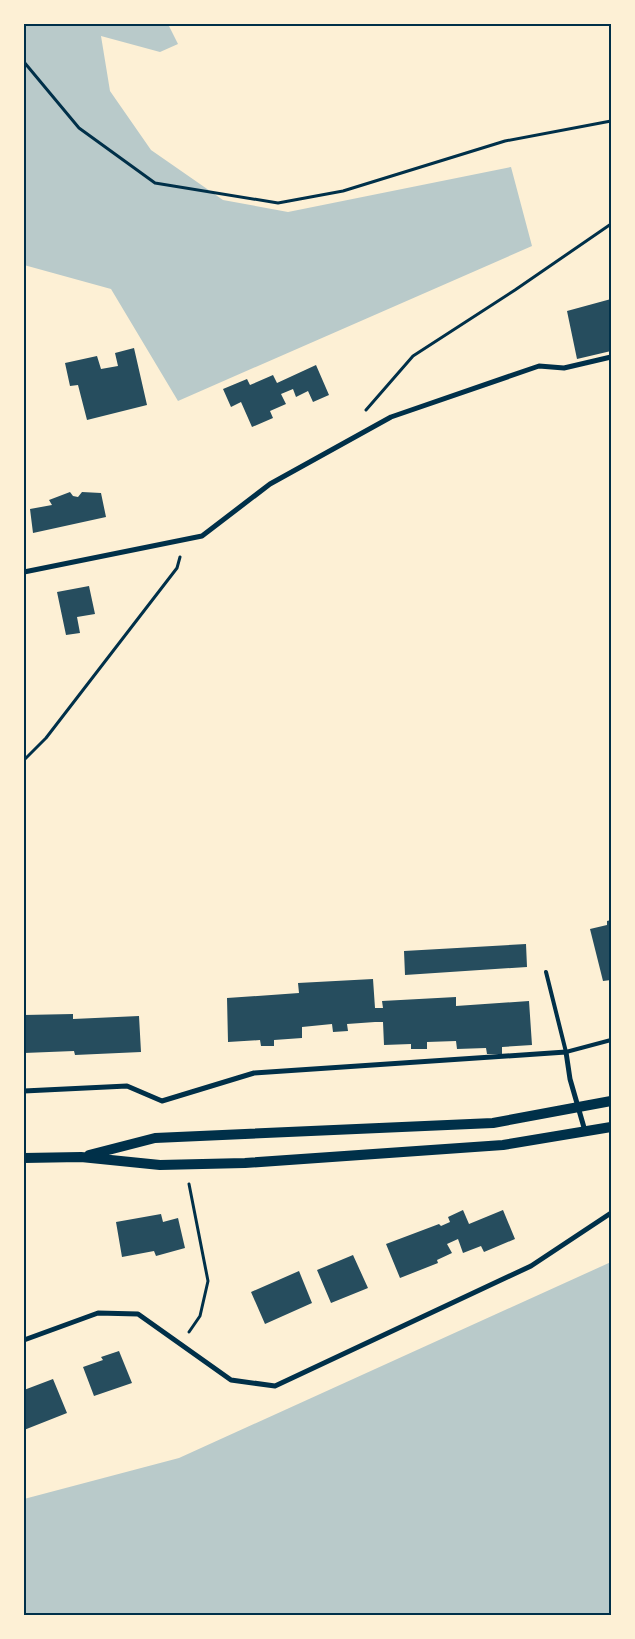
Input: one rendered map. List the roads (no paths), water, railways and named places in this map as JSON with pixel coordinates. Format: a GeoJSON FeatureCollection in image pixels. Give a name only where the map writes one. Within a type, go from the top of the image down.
{"type":"FeatureCollection","features":[{"type":"Feature","properties":{"kind":"main road"},"geometry":{"type":"LineString","coordinates":[[81,1157],[155,1138],[493,1123],[611,1101]]}},
{"type":"Feature","properties":{"kind":"main road"},"geometry":{"type":"LineString","coordinates":[[24,1158],[81,1157],[160,1165],[245,1163],[503,1146],[611,1127]]}},
{"type":"Feature","properties":{"kind":"street"},"geometry":{"type":"LineString","coordinates":[[24,572],[202,536],[270,484],[391,417],[539,366],[564,368],[611,358]]}},
{"type":"Feature","properties":{"kind":"street"},"geometry":{"type":"LineString","coordinates":[[24,1091],[127,1086],[162,1101],[254,1073],[566,1052],[570,1079],[585,1132]]}},
{"type":"Feature","properties":{"kind":"street"},"geometry":{"type":"LineString","coordinates":[[24,1340],[98,1313],[138,1314],[231,1380],[275,1386],[531,1266],[611,1213]]}},
{"type":"Feature","properties":{"kind":"lane"},"geometry":{"type":"LineString","coordinates":[[546,972],[566,1052],[611,1040]]}}]}
